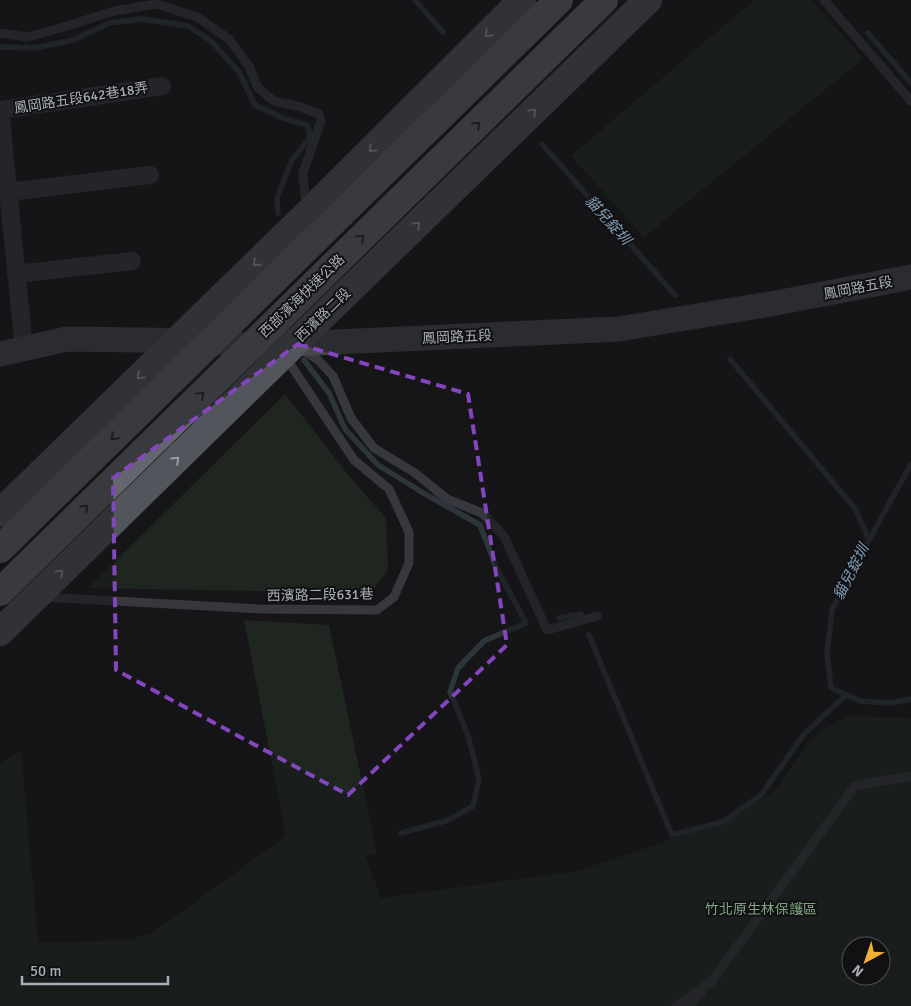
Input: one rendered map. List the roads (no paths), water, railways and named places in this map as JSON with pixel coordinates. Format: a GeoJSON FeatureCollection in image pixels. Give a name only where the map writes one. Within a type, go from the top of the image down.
{"type":"FeatureCollection","features":[{"type":"Feature","properties":{"kind":"highway"},"geometry":{"type":"LineString","coordinates":[[0,549],[559,0]]}},
{"type":"Feature","properties":{"kind":"highway","name":"西部濱海快速公路"},"geometry":{"type":"LineString","coordinates":[[0,592],[604,0]]}},
{"type":"Feature","properties":{"kind":"main road"},"geometry":{"type":"LineString","coordinates":[[0,513],[307,214],[522,0]]}},
{"type":"Feature","properties":{"kind":"main road","name":"西濱路二段"},"geometry":{"type":"LineString","coordinates":[[0,632],[648,0]]}},
{"type":"Feature","properties":{"kind":"street","name":"鳳岡路五段642巷18弄"},"geometry":{"type":"LineString","coordinates":[[0,110],[162,86]]}},
{"type":"Feature","properties":{"kind":"street"},"geometry":{"type":"LineString","coordinates":[[0,110],[2,162],[8,192],[24,348]]}},
{"type":"Feature","properties":{"kind":"street"},"geometry":{"type":"LineString","coordinates":[[8,192],[150,175]]}},
{"type":"Feature","properties":{"kind":"street"},"geometry":{"type":"LineString","coordinates":[[16,274],[132,261]]}},
{"type":"Feature","properties":{"kind":"street","name":"鳳岡路五段"},"geometry":{"type":"LineString","coordinates":[[0,354],[67,339],[211,341],[251,346],[619,330],[911,278]]}},
{"type":"Feature","properties":{"kind":"lane"},"geometry":{"type":"LineString","coordinates":[[824,0],[911,101]]}},
{"type":"Feature","properties":{"kind":"lane"},"geometry":{"type":"LineString","coordinates":[[0,33],[27,37],[114,11],[156,4],[197,17],[229,39],[249,66],[258,88],[274,101],[319,114],[322,122],[303,173],[307,214]]}},
{"type":"Feature","properties":{"kind":"lane"},"geometry":{"type":"LineString","coordinates":[[294,344],[318,360],[333,376],[351,418],[374,448],[416,473],[447,499],[482,513],[504,536],[547,630],[597,616]]}},
{"type":"Feature","properties":{"kind":"lane","name":"西濱路二段631巷"},"geometry":{"type":"LineString","coordinates":[[36,597],[259,609],[377,610],[394,597],[409,563],[409,532],[389,489],[354,460],[290,364],[294,344]]}},
{"type":"Feature","properties":{"kind":"lane"},"geometry":{"type":"LineString","coordinates":[[689,1006],[711,982],[855,786],[911,776]]}},
{"type":"Feature","properties":{"kind":"lane"},"geometry":{"type":"LineString","coordinates":[[676,1006],[711,982]]}},
{"type":"Feature","properties":{"kind":"waterway","name":"貓兒錠圳"},"geometry":{"type":"LineString","coordinates":[[415,0],[443,32]]}},
{"type":"Feature","properties":{"kind":"waterway"},"geometry":{"type":"LineString","coordinates":[[0,47],[35,48],[73,40],[109,23],[142,19],[188,26],[211,41],[239,72],[255,105],[285,119],[308,125],[310,137],[292,160],[277,198],[278,213]]}},
{"type":"Feature","properties":{"kind":"waterway"},"geometry":{"type":"LineString","coordinates":[[868,33],[911,83]]}},
{"type":"Feature","properties":{"kind":"waterway","name":"貓兒錠圳"},"geometry":{"type":"LineString","coordinates":[[542,144],[675,295]]}},
{"type":"Feature","properties":{"kind":"waterway","name":"貓兒錠圳"},"geometry":{"type":"LineString","coordinates":[[730,359],[856,510],[869,540],[832,610],[827,654],[831,688],[860,701],[891,703],[911,699]]}},
{"type":"Feature","properties":{"kind":"waterway"},"geometry":{"type":"LineString","coordinates":[[304,360],[329,393],[345,429],[378,465],[480,525],[496,567],[526,623],[484,641],[458,668],[450,692],[468,735],[479,779],[473,806],[449,820],[401,833]]}},
{"type":"Feature","properties":{"kind":"waterway"},"geometry":{"type":"LineString","coordinates":[[869,540],[911,464]]}},
{"type":"Feature","properties":{"kind":"waterway"},"geometry":{"type":"LineString","coordinates":[[559,618],[581,614]]}},
{"type":"Feature","properties":{"kind":"waterway"},"geometry":{"type":"LineString","coordinates":[[589,635],[672,835],[723,822],[761,795],[804,734],[846,695]]}},
{"type":"Feature","properties":{"kind":"park label","name":"竹北原生林保護區"},"geometry":{"type":"Point","coordinates":[761,909]}}]}
